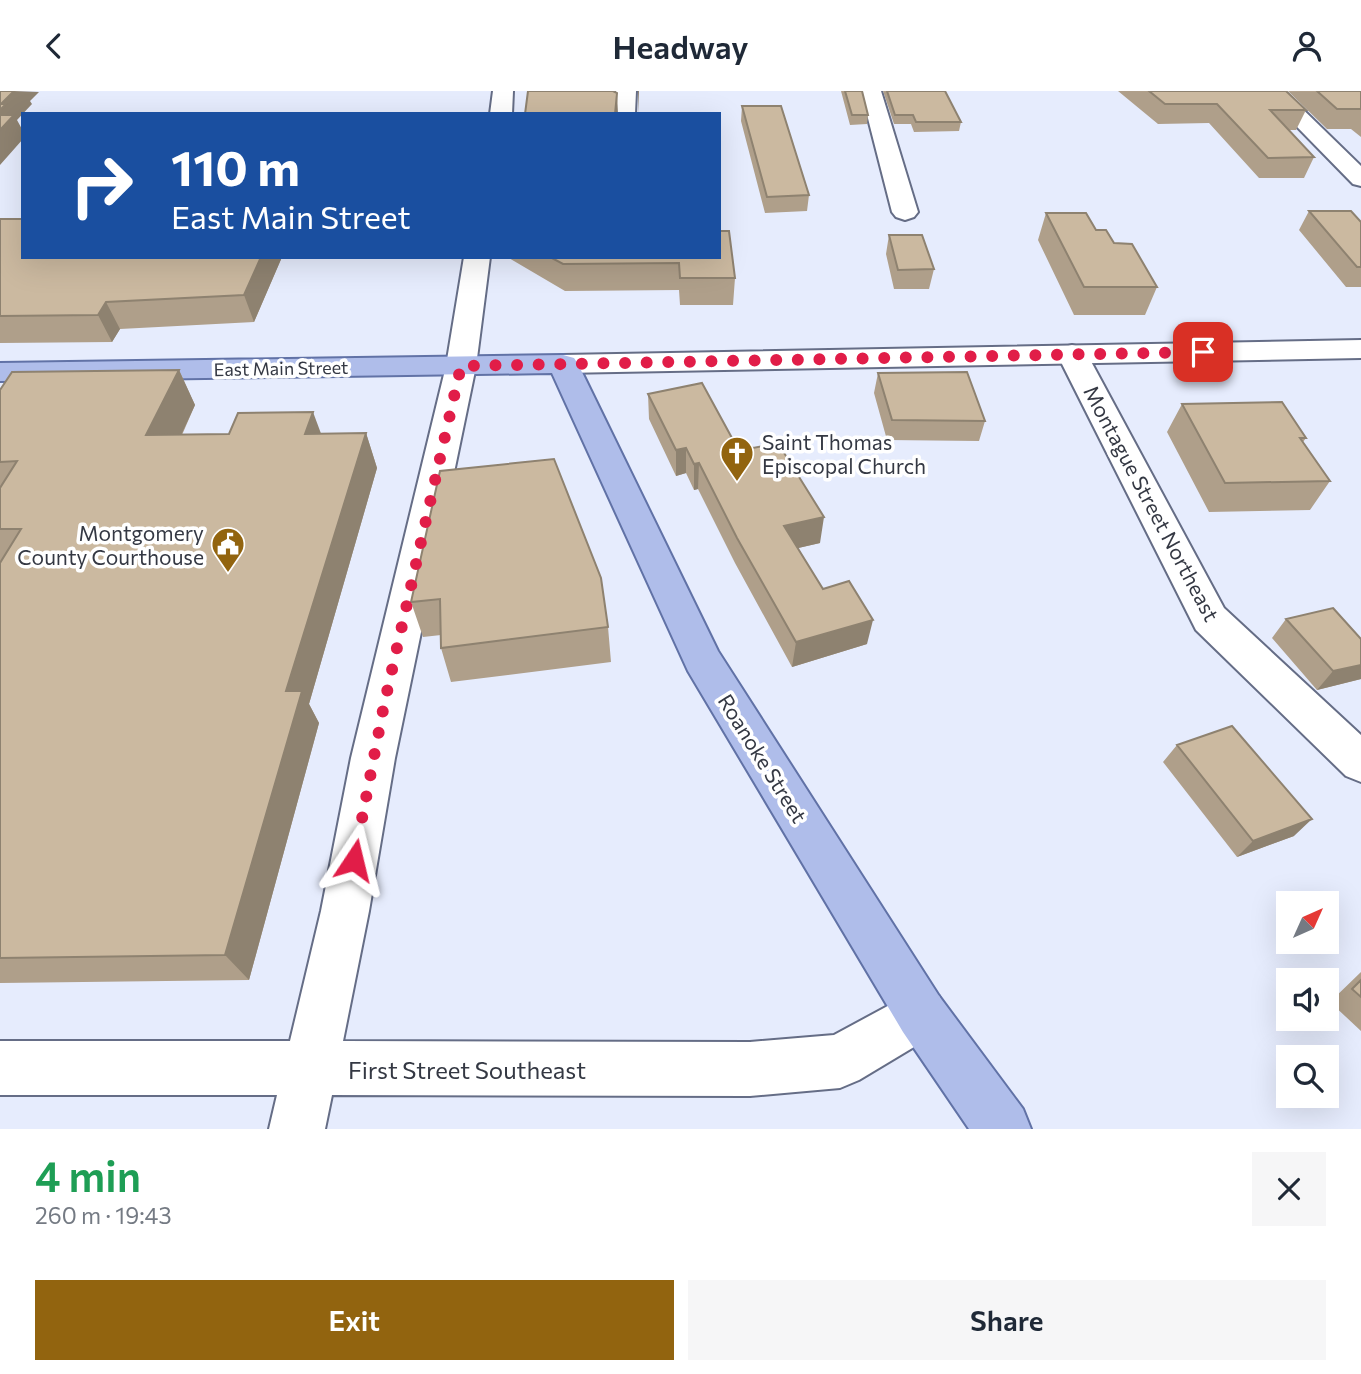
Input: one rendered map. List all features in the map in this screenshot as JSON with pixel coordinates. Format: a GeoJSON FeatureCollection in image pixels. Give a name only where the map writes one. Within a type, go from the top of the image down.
{"type":"FeatureCollection","features":[{"type":"Feature","properties":{"kind":"main road","name":"East Main Street"},"geometry":{"type":"LineString","coordinates":[[0,372],[563,364]]}},
{"type":"Feature","properties":{"kind":"main road","name":"Roanoke Street"},"geometry":{"type":"LineString","coordinates":[[563,364],[702,660],[921,1014],[1003,1129]]}},
{"type":"Feature","properties":{"kind":"street"},"geometry":{"type":"LineString","coordinates":[[501,112],[503,91]]}},
{"type":"Feature","properties":{"kind":"street"},"geometry":{"type":"LineString","coordinates":[[624,112],[626,91]]}},
{"type":"Feature","properties":{"kind":"street"},"geometry":{"type":"LineString","coordinates":[[872,91],[905,212]]}},
{"type":"Feature","properties":{"kind":"street"},"geometry":{"type":"LineString","coordinates":[[1272,91],[1361,179]]}},
{"type":"Feature","properties":{"kind":"street"},"geometry":{"type":"LineString","coordinates":[[297,1129],[345,911],[384,705],[461,366],[477,259]]}},
{"type":"Feature","properties":{"kind":"street"},"geometry":{"type":"LineString","coordinates":[[563,364],[1361,349]]}},
{"type":"Feature","properties":{"kind":"street","name":"Montague Street Northeast"},"geometry":{"type":"LineString","coordinates":[[1072,354],[1210,619],[1361,763]]}},
{"type":"Feature","properties":{"kind":"street","name":"First Street Southeast"},"geometry":{"type":"LineString","coordinates":[[0,1069],[750,1069],[839,1061],[921,1014]]}},
{"type":"Feature","properties":{"kind":"building"},"geometry":{"type":"Polygon","coordinates":[[[0,91],[14,91],[1,104],[6,104],[0,110],[0,91]]]}},
{"type":"Feature","properties":{"kind":"building"},"geometry":{"type":"Polygon","coordinates":[[[528,91],[617,93],[615,112],[525,112],[528,91]]]}},
{"type":"Feature","properties":{"kind":"building"},"geometry":{"type":"Polygon","coordinates":[[[845,91],[862,91],[868,115],[852,115],[845,91]]]}},
{"type":"Feature","properties":{"kind":"building"},"geometry":{"type":"Polygon","coordinates":[[[887,91],[945,91],[961,122],[916,122],[913,115],[895,115],[887,91]]]}},
{"type":"Feature","properties":{"kind":"building"},"geometry":{"type":"Polygon","coordinates":[[[1149,91],[1286,91],[1306,110],[1270,110],[1314,157],[1268,158],[1217,104],[1165,104],[1149,91]]]}},
{"type":"Feature","properties":{"kind":"building"},"geometry":{"type":"Polygon","coordinates":[[[1317,91],[1361,91],[1361,109],[1337,109],[1317,91]]]}},
{"type":"Feature","properties":{"kind":"building"},"geometry":{"type":"Polygon","coordinates":[[[742,106],[781,106],[809,195],[767,197],[742,106]]]}},
{"type":"Feature","properties":{"kind":"building"},"geometry":{"type":"Polygon","coordinates":[[[0,115],[14,115],[0,130],[0,115]]]}},
{"type":"Feature","properties":{"kind":"building"},"geometry":{"type":"Polygon","coordinates":[[[1309,211],[1351,211],[1361,222],[1361,267],[1357,267],[1309,211]]]}},
{"type":"Feature","properties":{"kind":"building"},"geometry":{"type":"Polygon","coordinates":[[[1046,213],[1086,213],[1096,230],[1106,230],[1114,243],[1132,244],[1157,287],[1084,287],[1046,213]]]}},
{"type":"Feature","properties":{"kind":"building"},"geometry":{"type":"Polygon","coordinates":[[[0,219],[21,219],[21,259],[260,259],[244,295],[106,302],[98,315],[0,316],[0,219]]]}},
{"type":"Feature","properties":{"kind":"building"},"geometry":{"type":"Polygon","coordinates":[[[721,231],[729,231],[735,278],[680,278],[679,263],[563,264],[554,259],[721,259],[721,231]]]}},
{"type":"Feature","properties":{"kind":"building"},"geometry":{"type":"Polygon","coordinates":[[[889,235],[922,235],[934,269],[898,270],[889,235]]]}},
{"type":"Feature","properties":{"kind":"building"},"geometry":{"type":"Polygon","coordinates":[[[179,370],[146,435],[229,434],[238,413],[313,412],[305,434],[366,433],[286,691],[302,691],[225,955],[0,958],[0,563],[21,529],[0,529],[0,488],[17,461],[0,462],[0,390],[12,372],[179,370]]]}},
{"type":"Feature","properties":{"kind":"building"},"geometry":{"type":"Polygon","coordinates":[[[967,372],[985,421],[892,420],[878,373],[967,372]]]}},
{"type":"Feature","properties":{"kind":"building"},"geometry":{"type":"Polygon","coordinates":[[[702,383],[738,449],[751,446],[763,446],[767,451],[781,448],[824,517],[784,526],[823,589],[849,581],[873,620],[796,642],[737,538],[699,463],[694,464],[686,448],[676,450],[648,394],[702,383]]]}},
{"type":"Feature","properties":{"kind":"building"},"geometry":{"type":"Polygon","coordinates":[[[1282,402],[1306,438],[1300,438],[1330,481],[1225,483],[1182,404],[1282,402]]]}},
{"type":"Feature","properties":{"kind":"building"},"geometry":{"type":"Polygon","coordinates":[[[554,459],[601,578],[608,627],[441,648],[440,599],[411,602],[440,471],[554,459]]]}},
{"type":"Feature","properties":{"kind":"building"},"geometry":{"type":"Polygon","coordinates":[[[1333,608],[1361,639],[1361,665],[1333,671],[1286,619],[1333,608]]]}},
{"type":"Feature","properties":{"kind":"building"},"geometry":{"type":"Polygon","coordinates":[[[1232,726],[1312,819],[1253,841],[1177,745],[1232,726]]]}},
{"type":"Feature","properties":{"kind":"building"},"geometry":{"type":"Polygon","coordinates":[[[1361,980],[1361,997],[1352,989],[1361,980]]]}},
{"type":"Feature","properties":{"kind":"place","name":"Saint Thomas Episcopal Church"},"geometry":{"type":"Point","coordinates":[737,483]}},
{"type":"Feature","properties":{"kind":"place","name":"Montgomery County Courthouse"},"geometry":{"type":"Point","coordinates":[228,574]}},
{"type":"Feature","properties":{"kind":"route"},"geometry":{"type":"LineString","coordinates":[[354,860],[384,705],[461,366],[1203,352]]}}]}
